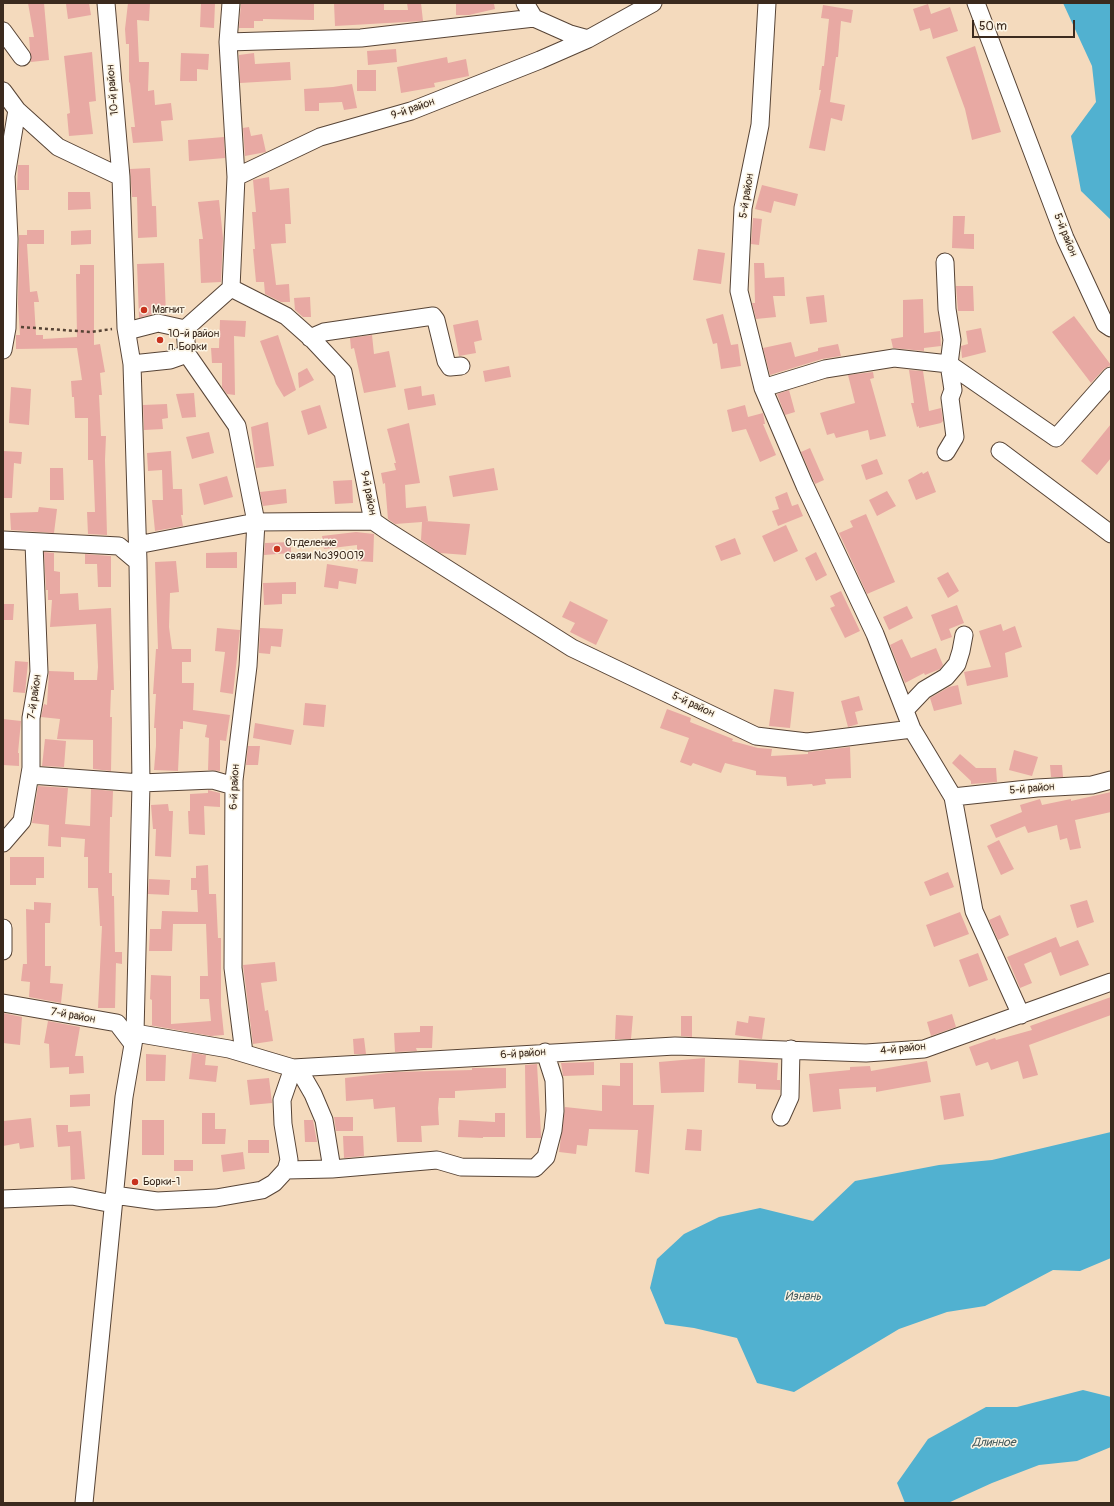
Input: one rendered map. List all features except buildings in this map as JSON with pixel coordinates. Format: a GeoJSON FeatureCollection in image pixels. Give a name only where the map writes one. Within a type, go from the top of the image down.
{"type":"FeatureCollection","features":[{"type":"Feature","properties":{"kind":"street","name":"10-й район"},"geometry":{"type":"LineString","coordinates":[[84,1503],[124,1097],[134,1039],[140,783],[138,545],[132,364],[127,329],[121,177],[106,3]]}},
{"type":"Feature","properties":{"kind":"street"},"geometry":{"type":"LineString","coordinates":[[132,364],[170,360],[187,354],[186,329],[231,288],[236,177],[228,42],[231,3]]}},
{"type":"Feature","properties":{"kind":"street"},"geometry":{"type":"LineString","coordinates":[[525,3],[534,18]]}},
{"type":"Feature","properties":{"kind":"street","name":"9-й район"},"geometry":{"type":"LineString","coordinates":[[236,177],[320,137],[411,111],[540,60],[588,39],[653,3]]}},
{"type":"Feature","properties":{"kind":"street","name":"5-й район"},"geometry":{"type":"LineString","coordinates":[[976,3],[1065,238],[1105,324],[1111,328]]}},
{"type":"Feature","properties":{"kind":"street","name":"5-й район"},"geometry":{"type":"LineString","coordinates":[[764,4],[760,125],[743,208],[739,291],[763,388],[805,486],[875,634],[912,729],[953,797],[974,910],[1021,1016]]}},
{"type":"Feature","properties":{"kind":"street"},"geometry":{"type":"LineString","coordinates":[[228,42],[361,38],[534,18],[570,34],[588,39]]}},
{"type":"Feature","properties":{"kind":"street"},"geometry":{"type":"LineString","coordinates":[[3,31],[22,57]]}},
{"type":"Feature","properties":{"kind":"street"},"geometry":{"type":"LineString","coordinates":[[3,91],[17,110],[58,147],[121,177]]}},
{"type":"Feature","properties":{"kind":"street"},"geometry":{"type":"LineString","coordinates":[[3,350],[7,328],[9,239],[6,176],[17,110]]}},
{"type":"Feature","properties":{"kind":"street"},"geometry":{"type":"LineString","coordinates":[[945,262],[947,309],[952,340],[949,364],[953,390],[950,398],[955,437],[946,452]]}},
{"type":"Feature","properties":{"kind":"street","name":"9-й район"},"geometry":{"type":"LineString","coordinates":[[231,288],[286,316],[343,372],[373,521],[492,599]]}},
{"type":"Feature","properties":{"kind":"street"},"geometry":{"type":"LineString","coordinates":[[310,338],[324,332],[433,316],[436,320],[446,361],[450,366],[461,366]]}},
{"type":"Feature","properties":{"kind":"street"},"geometry":{"type":"LineString","coordinates":[[127,329],[158,323],[186,329]]}},
{"type":"Feature","properties":{"kind":"street","name":"6-й район"},"geometry":{"type":"LineString","coordinates":[[187,354],[237,426],[256,522],[248,666],[234,786],[233,968],[244,1053]]}},
{"type":"Feature","properties":{"kind":"street"},"geometry":{"type":"LineString","coordinates":[[763,388],[825,368],[894,358],[949,364],[1056,438],[1111,376]]}},
{"type":"Feature","properties":{"kind":"street"},"geometry":{"type":"LineString","coordinates":[[1000,451],[1111,534]]}},
{"type":"Feature","properties":{"kind":"street"},"geometry":{"type":"LineString","coordinates":[[138,545],[256,522],[373,521]]}},
{"type":"Feature","properties":{"kind":"street"},"geometry":{"type":"LineString","coordinates":[[3,540],[119,546],[138,562]]}},
{"type":"Feature","properties":{"kind":"street","name":"7-й район"},"geometry":{"type":"LineString","coordinates":[[3,843],[22,821],[30,775],[31,718],[39,672],[34,542]]}},
{"type":"Feature","properties":{"kind":"street","name":"5-й район"},"geometry":{"type":"LineString","coordinates":[[492,599],[572,648],[756,736],[806,742],[912,729]]}},
{"type":"Feature","properties":{"kind":"street"},"geometry":{"type":"LineString","coordinates":[[905,710],[924,690],[946,677],[957,664],[964,635]]}},
{"type":"Feature","properties":{"kind":"street"},"geometry":{"type":"LineString","coordinates":[[30,775],[140,783],[213,780],[234,786]]}},
{"type":"Feature","properties":{"kind":"street","name":"5-й район"},"geometry":{"type":"LineString","coordinates":[[953,797],[1037,788],[1092,785],[1111,780]]}},
{"type":"Feature","properties":{"kind":"street"},"geometry":{"type":"LineString","coordinates":[[3,928],[3,951]]}},
{"type":"Feature","properties":{"kind":"street","name":"4-й район"},"geometry":{"type":"LineString","coordinates":[[798,1049],[866,1053],[924,1049],[1021,1016],[1111,982]]}},
{"type":"Feature","properties":{"kind":"street","name":"7-й район"},"geometry":{"type":"LineString","coordinates":[[3,1003],[116,1023],[134,1039]]}},
{"type":"Feature","properties":{"kind":"street","name":"6-й район"},"geometry":{"type":"LineString","coordinates":[[134,1039],[244,1053],[295,1068],[545,1052],[675,1046],[798,1049]]}},
{"type":"Feature","properties":{"kind":"street"},"geometry":{"type":"LineString","coordinates":[[781,1117],[790,1097],[798,1049]]}},
{"type":"Feature","properties":{"kind":"street"},"geometry":{"type":"LineString","coordinates":[[286,1170],[332,1169],[437,1160],[462,1167],[534,1168],[546,1156],[553,1130],[555,1111],[554,1080],[545,1052]]}},
{"type":"Feature","properties":{"kind":"street"},"geometry":{"type":"LineString","coordinates":[[3,1199],[72,1196],[157,1201],[216,1198],[262,1190],[274,1183],[286,1170],[289,1160],[283,1124],[282,1100],[295,1068]]}},
{"type":"Feature","properties":{"kind":"street"},"geometry":{"type":"LineString","coordinates":[[295,1068],[314,1094],[324,1120],[332,1169]]}},
{"type":"Feature","properties":{"kind":"path"},"geometry":{"type":"LineString","coordinates":[[7,328],[36,327],[91,332],[127,329]]}},
{"type":"Feature","properties":{"kind":"water"},"geometry":{"type":"Polygon","coordinates":[[[1063,3],[1111,3],[1111,220],[1081,191],[1071,136],[1096,102],[1092,66],[1063,3]]]}},
{"type":"Feature","properties":{"kind":"water","name":"Изнань"},"geometry":{"type":"Polygon","coordinates":[[[1111,1132],[1111,1258],[1080,1271],[1053,1270],[985,1306],[947,1312],[899,1329],[794,1392],[757,1383],[737,1338],[694,1328],[665,1324],[650,1288],[657,1259],[684,1234],[719,1217],[760,1208],[813,1221],[855,1181],[939,1165],[992,1160],[1111,1132]]]}},
{"type":"Feature","properties":{"kind":"water","name":"Длинное"},"geometry":{"type":"Polygon","coordinates":[[[1083,1390],[1111,1397],[1111,1447],[1077,1461],[1039,1465],[992,1483],[948,1503],[905,1503],[897,1483],[928,1439],[986,1407],[1017,1407],[1083,1390]]]}},
{"type":"Feature","properties":{"kind":"place","name":"Магнит"},"geometry":{"type":"Point","coordinates":[144,310]}},
{"type":"Feature","properties":{"kind":"place","name":"10-й район п. Борки"},"geometry":{"type":"Point","coordinates":[160,340]}},
{"type":"Feature","properties":{"kind":"place","name":"Отделение связи №390019"},"geometry":{"type":"Point","coordinates":[277,549]}},
{"type":"Feature","properties":{"kind":"place","name":"Борки-1"},"geometry":{"type":"Point","coordinates":[135,1182]}}]}
